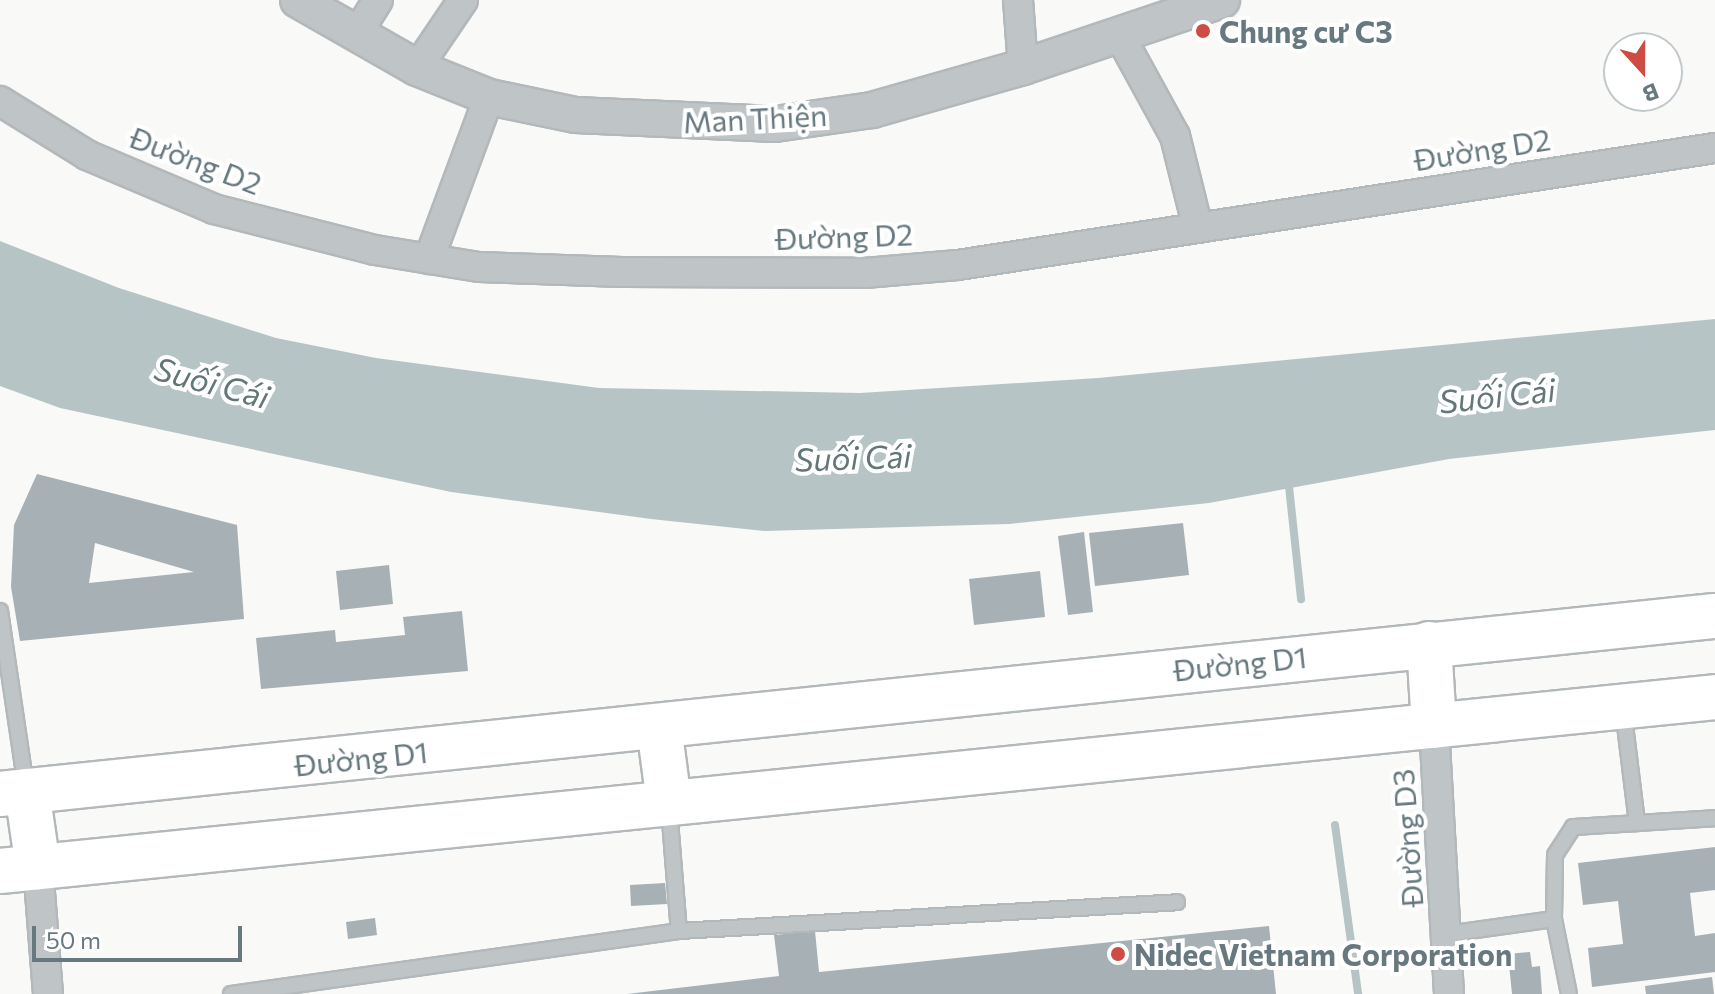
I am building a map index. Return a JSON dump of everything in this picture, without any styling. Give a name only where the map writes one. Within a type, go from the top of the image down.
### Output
[{"type":"main road","name":"Đường D1","points":[[1525,634],[1561,612],[1715,596]]},
{"type":"main road","name":"Đường D1","points":[[13,793],[1715,616]]},
{"type":"main road","points":[[1429,644],[1434,726]]},
{"type":"main road","points":[[13,793],[19,869],[766,792],[809,810],[1258,759],[1287,753],[1325,734],[1715,697]]},
{"type":"main road","points":[[1574,712],[1625,725],[1715,716]]},
{"type":"main road","points":[[659,727],[669,802]]},
{"type":"street","name":"Man Thiện","points":[[298,0],[417,68],[489,97],[576,115],[775,124],[872,110],[1023,67],[1222,0]]},
{"type":"street","points":[[356,35],[378,0]]},
{"type":"street","points":[[417,68],[463,0]]},
{"type":"street","points":[[1018,0],[1023,67]]},
{"type":"street","points":[[1120,36],[1175,136],[1197,224]]},
{"type":"street","points":[[429,259],[489,97]]},
{"type":"street","name":"Đường D2","points":[[0,101],[87,155],[214,209],[429,259],[479,267],[622,272],[865,273],[958,265],[1197,224],[1715,148]]},
{"type":"street","name":"Đường D3","points":[[1434,726],[1449,994]]},
{"type":"street","points":[[19,869],[48,994]]},
{"type":"lane","points":[[0,611],[13,793]]},
{"type":"lane","points":[[1625,725],[1637,823]]},
{"type":"lane","points":[[669,802],[679,931]]},
{"type":"lane","points":[[1569,994],[1554,919],[1555,855],[1573,827],[1715,818]]},
{"type":"lane","points":[[231,994],[679,931],[1177,902]]},
{"type":"lane","points":[[1447,934],[1554,919]]},
{"type":"water","name":"Suối Cái","points":[[0,241],[119,288],[276,338],[376,358],[599,388],[860,393],[1098,378],[1715,319],[1715,430],[1449,459],[1209,503],[1009,524],[765,531],[651,519],[451,492],[60,408],[0,386]]},
{"type":"building","points":[[37,474],[237,525],[244,619],[20,641],[11,587],[14,525]],"holes":[[[95,543],[194,572],[89,583]]]},
{"type":"building","points":[[1183,523],[1189,575],[1095,586],[1089,533]]},
{"type":"building","points":[[1084,532],[1093,612],[1068,615],[1058,536]]},
{"type":"building","points":[[389,565],[393,604],[340,610],[336,571]]},
{"type":"building","points":[[1040,571],[1045,617],[974,625],[969,579]]},
{"type":"building","points":[[462,611],[468,671],[261,689],[256,638],[335,630],[336,642],[405,635],[403,617]]},
{"type":"building","points":[[1715,847],[1715,890],[1690,893],[1695,936],[1715,933],[1715,972],[1592,987],[1588,948],[1623,944],[1618,901],[1583,905],[1578,863]]},
{"type":"building","points":[[665,883],[667,904],[631,906],[630,885]]},
{"type":"building","points":[[375,918],[377,935],[348,939],[346,922]]},
{"type":"building","name":"Nidec Vietnam Corporation","points":[[1269,926],[1276,994],[627,994],[779,976],[774,935],[815,931],[819,972]]},
{"type":"building","points":[[1530,952],[1532,967],[1540,966],[1542,994],[1512,994],[1508,954]]},
{"type":"building","points":[[1712,977],[1714,994],[1646,994],[1645,986]]},
{"type":"waterway","points":[[1288,477],[1301,599]]},
{"type":"waterway","points":[[1335,825],[1358,994]]},
{"type":"place","name":"Chung cư C3","points":[[1203,31]]},
{"type":"place","name":"Nidec Vietnam Corporation","points":[[1118,954]]}]
